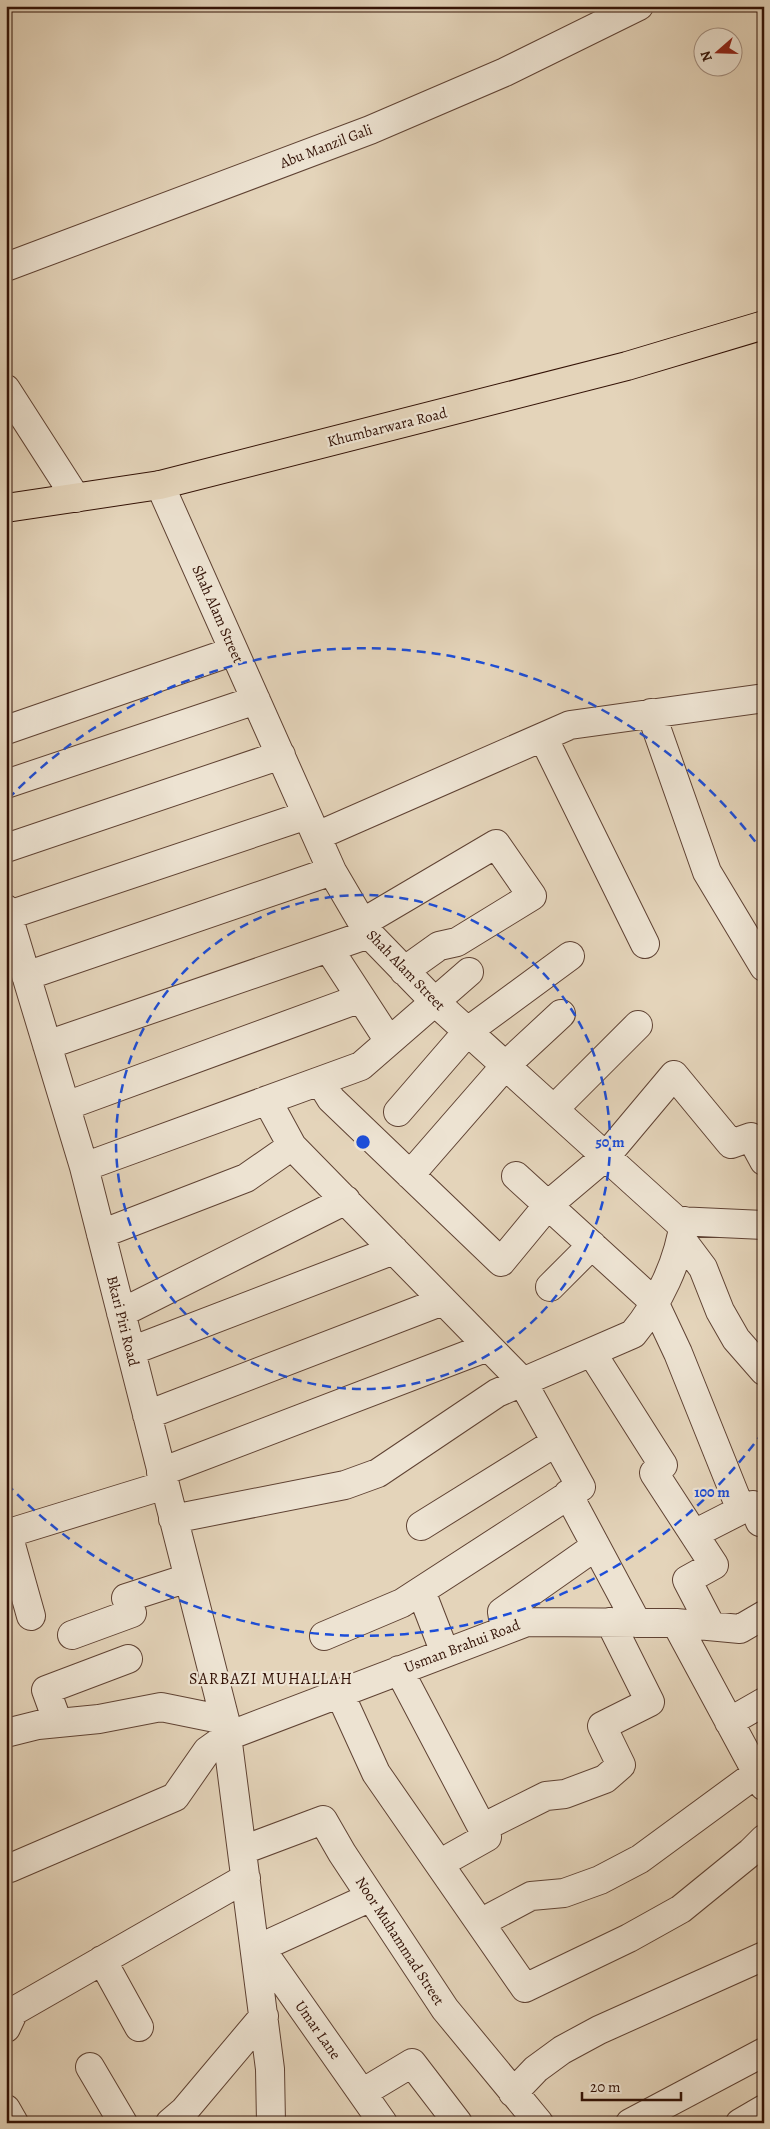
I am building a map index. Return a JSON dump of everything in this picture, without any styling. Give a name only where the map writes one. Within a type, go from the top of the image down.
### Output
[{"type":"main road","name":"Khumbarwara Road","points":[[6,508],[160,485],[627,366],[764,325]]},
{"type":"street","name":"Abu Manzil Gali","points":[[6,267],[370,130],[505,72],[638,6]]},
{"type":"street","points":[[6,389],[76,498]]},
{"type":"street","name":"Shah Alam Street","points":[[160,485],[332,871],[366,929],[434,1001],[677,1221],[683,1230],[762,1229]]},
{"type":"street","points":[[6,730],[234,651]]},
{"type":"street","points":[[7,913],[312,826],[570,725],[764,698]]},
{"type":"street","points":[[6,784],[256,700]]},
{"type":"street","points":[[651,713],[707,872],[764,967]]},
{"type":"street","points":[[543,737],[645,944]]},
{"type":"street","points":[[6,848],[281,755]]},
{"type":"street","points":[[47,1045],[328,948],[366,929],[496,844],[532,896],[457,942],[439,946],[404,971]]},
{"type":"street","points":[[18,969],[332,871]]},
{"type":"street","name":"Bkari Piri Road","points":[[7,913],[18,969],[47,1045],[84,1167],[226,1728],[256,1945],[270,2069],[271,2123]]},
{"type":"street","points":[[328,948],[389,1041]]},
{"type":"street","points":[[398,1112],[468,1031],[570,956]]},
{"type":"street","points":[[84,1167],[362,1066],[469,972]]},
{"type":"street","points":[[66,1106],[361,998]]},
{"type":"street","points":[[410,1175],[505,1066],[561,1014]]},
{"type":"street","points":[[554,1109],[638,1025]]},
{"type":"street","points":[[320,1081],[331,1099],[501,1262],[548,1205],[606,1156],[674,1076],[731,1144],[751,1136],[764,1161]]},
{"type":"street","points":[[267,1100],[292,1146],[522,1381],[581,1487],[402,1603],[324,1636]]},
{"type":"street","points":[[101,1234],[246,1178],[292,1146]]},
{"type":"street","points":[[516,1176],[654,1302],[753,1515],[694,1534]]},
{"type":"street","points":[[121,1313],[346,1200]]},
{"type":"street","points":[[173,1519],[345,1485],[378,1473],[497,1393],[633,1334],[648,1316],[680,1248],[683,1230]]},
{"type":"street","points":[[683,1230],[703,1268],[720,1311],[736,1339],[764,1371]]},
{"type":"street","points":[[550,1287],[592,1246]]},
{"type":"street","points":[[131,1351],[394,1250]]},
{"type":"street","points":[[147,1415],[443,1301]]},
{"type":"street","points":[[31,1616],[7,1534],[163,1478],[488,1347]]},
{"type":"street","points":[[592,1352],[663,1465],[654,1473],[714,1565],[687,1580],[711,1626]]},
{"type":"street","points":[[421,1526],[556,1442]]},
{"type":"street","points":[[568,1494],[638,1623]]},
{"type":"street","points":[[506,1630],[502,1612],[596,1546]]},
{"type":"street","points":[[72,1635],[132,1614],[126,1598],[188,1578]]},
{"type":"street","points":[[421,1591],[445,1653]]},
{"type":"street","name":"Usman Brahui Road","points":[[10,1868],[175,1796],[226,1728],[340,1694],[527,1622],[676,1623],[740,1629],[764,1615]]},
{"type":"street","points":[[482,1828],[546,1796],[565,1794],[605,1779],[621,1765],[602,1726],[650,1702],[610,1622]]},
{"type":"street","points":[[480,1923],[531,1896],[564,1893],[600,1880],[640,1858],[761,1775],[729,1722],[676,1623]]},
{"type":"street","points":[[58,1723],[46,1690],[128,1659]]},
{"type":"street","points":[[400,1670],[487,1837],[439,1864]]},
{"type":"street","points":[[340,1694],[376,1773],[525,1988],[629,1938],[680,1909],[751,1852],[764,1839]]},
{"type":"street","points":[[729,1722],[764,1702]]},
{"type":"street","points":[[6,1733],[58,1723],[99,1719],[161,1707],[226,1728]]},
{"type":"street","name":"Noor Muhammad Street","points":[[243,1850],[323,1820],[370,1896],[445,2009],[538,2123]]},
{"type":"street","points":[[6,2028],[14,2011],[246,1878]]},
{"type":"street","points":[[256,1945],[370,1896]]},
{"type":"street","name":"Umar Lane","points":[[256,1945],[383,2123]]},
{"type":"street","points":[[513,2093],[536,2069],[562,2050],[599,2030],[764,1956]]},
{"type":"street","points":[[102,1960],[139,2027]]},
{"type":"street","points":[[170,2123],[184,2111],[264,2016]]},
{"type":"street","points":[[630,2123],[764,2052]]},
{"type":"street","points":[[362,2093],[412,2063],[458,2123]]},
{"type":"street","points":[[90,2067],[123,2123]]},
{"type":"street","points":[[6,2088],[11,2095],[6,2100]]},
{"type":"street","points":[[6,2109],[14,2123]]},
{"type":"street","points":[[740,2123],[764,2109]]},
{"type":"district","name":"SARBAZI MUHALLAH","points":[[271,1678]]}]
